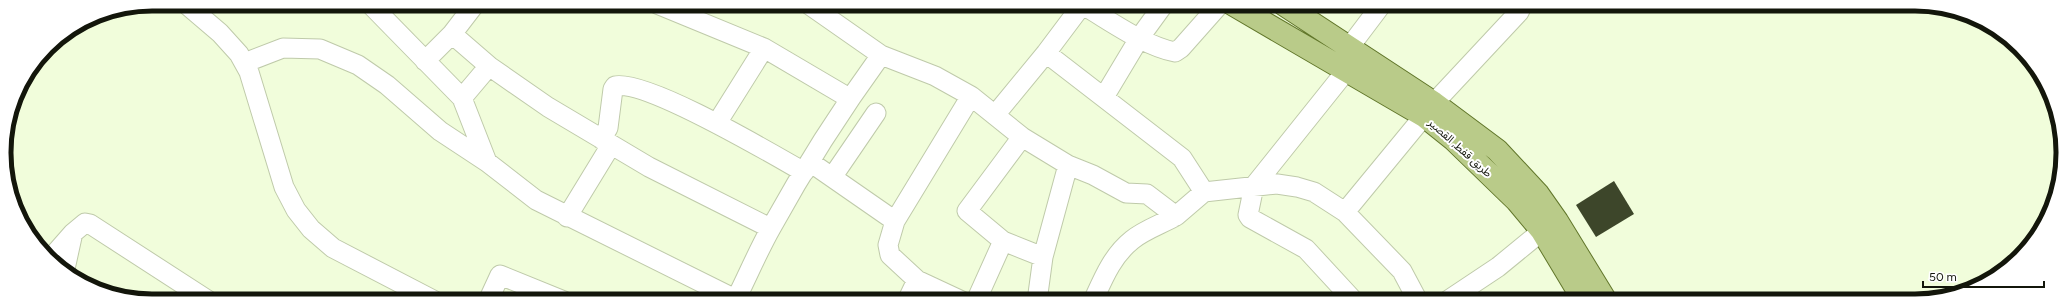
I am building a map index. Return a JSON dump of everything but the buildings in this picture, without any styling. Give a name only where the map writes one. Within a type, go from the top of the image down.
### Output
[{"type":"main road","name":"طريق قفط, القصير","points":[[1244,11],[1346,71],[1429,110],[1497,150],[1538,194],[1557,221],[1602,294]]},
{"type":"main road","name":"طريق قفط, القصير","points":[[1293,11],[1348,49],[1429,110],[1454,140],[1517,201],[1542,231],[1580,294]]},
{"type":"street","points":[[194,11],[220,33],[239,54],[249,72],[284,187],[296,210],[311,230],[333,248],[422,294]]},
{"type":"street","points":[[377,11],[462,98],[487,162]]},
{"type":"street","points":[[425,61],[452,34],[470,11]]},
{"type":"street","points":[[675,11],[764,48],[850,98]]},
{"type":"street","points":[[818,11],[881,55],[935,76],[971,96],[1022,137],[1068,165],[1093,175],[1126,193],[1147,194],[1176,216]]},
{"type":"street","points":[[995,115],[1046,53],[1077,11]]},
{"type":"street","points":[[1094,11],[1140,38],[1166,50],[1175,52],[1181,48],[1214,11]]},
{"type":"street","points":[[1104,98],[1140,38],[1159,11]]},
{"type":"street","points":[[1348,49],[1377,11]]},
{"type":"street","points":[[1345,212],[1429,110],[1520,11]]},
{"type":"street","points":[[452,34],[489,66],[548,107],[650,167],[770,228]]},
{"type":"street","points":[[244,63],[283,48],[320,49],[358,65],[388,85],[440,131],[487,162],[536,200],[567,217],[726,294]]},
{"type":"street","points":[[717,123],[764,48]]},
{"type":"street","points":[[1046,53],[1182,158],[1204,192]]},
{"type":"street","points":[[741,294],[770,228],[850,98],[881,55]]},
{"type":"street","points":[[462,98],[489,66]]},
{"type":"street","points":[[1346,71],[1254,186],[1249,217],[1306,249],[1348,294]]},
{"type":"street","points":[[567,217],[606,142],[613,89],[615,86],[620,85],[631,86],[652,94],[717,123],[807,167],[833,176],[895,221]]},
{"type":"street","points":[[947,294],[917,280],[890,255],[888,250],[895,221],[971,96]]},
{"type":"street","points":[[833,176],[876,113]]},
{"type":"street","points":[[1022,137],[967,211],[1003,241],[1043,257]]},
{"type":"street","points":[[1039,294],[1043,257],[1068,165]]},
{"type":"street","points":[[1096,294],[1105,274],[1117,255],[1132,240],[1176,216],[1204,192],[1277,184],[1297,187],[1314,192],[1345,212],[1402,271],[1414,294]]},
{"type":"street","points":[[54,255],[84,223],[90,224],[197,294]]},
{"type":"street","points":[[1458,294],[1498,267],[1542,231]]},
{"type":"street","points":[[66,265],[73,233]]},
{"type":"street","points":[[979,294],[1003,241]]},
{"type":"street","points":[[491,294],[500,275],[547,294]]},
{"type":"street","points":[[910,294],[917,280]]}]
